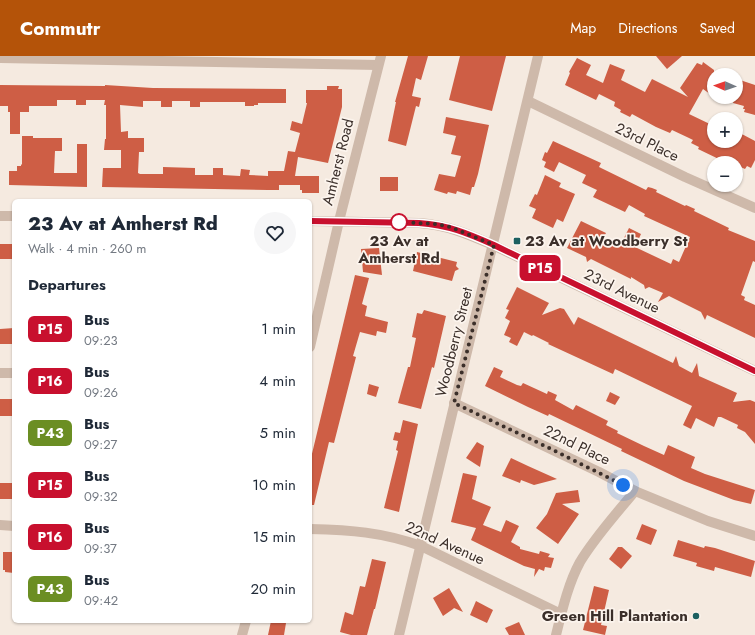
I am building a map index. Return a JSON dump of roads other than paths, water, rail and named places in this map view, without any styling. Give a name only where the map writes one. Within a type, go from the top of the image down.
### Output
[{"type":"street","name":"Woodberry Street","points":[[399,635],[454,403],[494,245],[538,56]]},
{"type":"street","points":[[0,58],[380,61]]},
{"type":"street","name":"Amherst Road","points":[[312,337],[339,221],[380,61]]},
{"type":"street","name":"23rd Place","points":[[528,101],[685,177],[755,208]]},
{"type":"street","points":[[0,216],[12,216]]},
{"type":"street","name":"23rd Avenue","points":[[312,221],[436,224],[465,232],[755,371]]},
{"type":"street","points":[[0,373],[12,373]]},
{"type":"street","name":"22nd Place","points":[[454,403],[599,472],[635,491],[708,521],[755,536]]},
{"type":"street","points":[[556,635],[573,577],[580,562],[589,548],[635,491]]},
{"type":"street","points":[[0,525],[12,526]]},
{"type":"street","name":"22nd Avenue","points":[[312,529],[334,529],[396,537],[421,546],[561,614]]},
{"type":"street","points":[[242,635],[245,623]]},
{"type":"place","name":"23 Av at Amherst Rd","points":[[399,222]]},
{"type":"place","name":"23 Av at Woodberry St","points":[[517,241]]},
{"type":"place","name":"Green Hill Plantation","points":[[696,616]]}]
